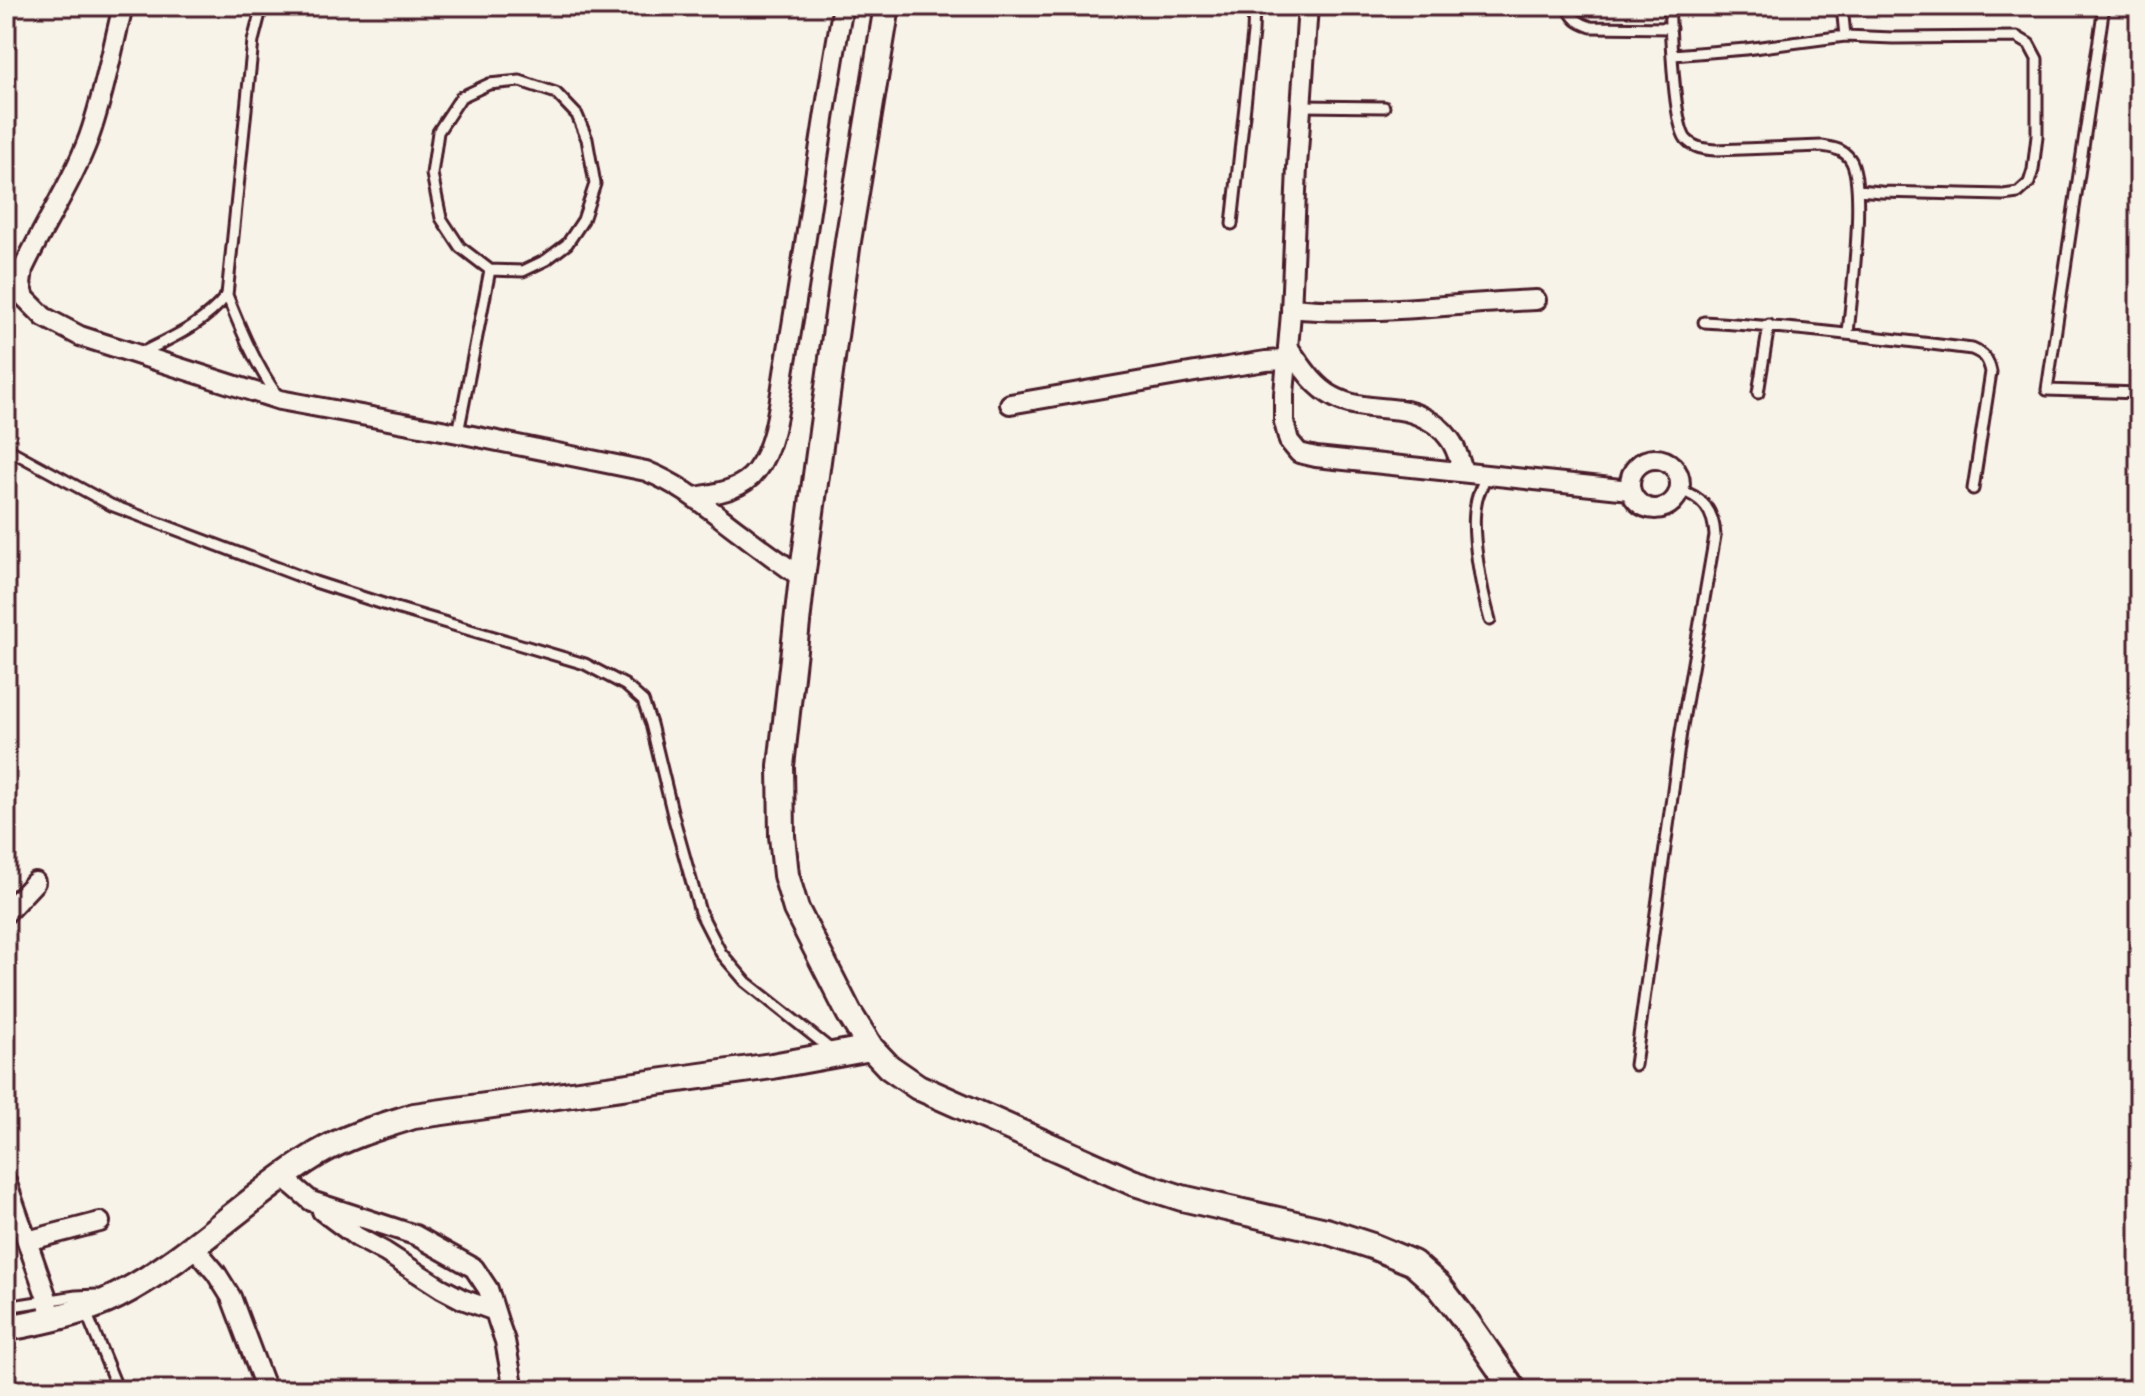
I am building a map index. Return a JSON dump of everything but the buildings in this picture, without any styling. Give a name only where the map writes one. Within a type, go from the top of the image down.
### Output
[{"type":"street","points":[[123,6],[88,139],[23,269],[21,284],[25,298],[44,317],[80,336],[280,400],[646,471],[673,482],[696,497],[802,578]]},
{"type":"street","points":[[696,497],[723,492],[741,484],[755,472],[767,452],[791,331],[843,6]]},
{"type":"street","points":[[887,6],[848,241],[802,578],[781,766],[786,875],[796,909],[849,1013],[871,1048],[889,1067],[918,1087],[1132,1182],[1182,1198],[1326,1231],[1413,1263],[1439,1286],[1514,1390]]},
{"type":"street","points":[[1308,6],[1284,422],[1289,441],[1299,453],[1316,457],[1630,490]]},
{"type":"street","points":[[1291,308],[1366,310],[1536,300]]},
{"type":"street","points":[[1010,404],[1266,361],[1287,354]]},
{"type":"street","points":[[1287,354],[1332,396],[1348,403],[1404,410],[1420,416],[1447,435],[1463,471]]},
{"type":"street","points":[[1643,462],[1666,462],[1677,473],[1679,490],[1670,504],[1655,510],[1639,504],[1630,490],[1631,474],[1643,462]]},
{"type":"street","points":[[6,913],[35,882]]},
{"type":"street","points":[[6,1328],[50,1310],[85,1309],[116,1297],[159,1272],[320,1152],[370,1130],[414,1116],[772,1066],[871,1048]]},
{"type":"street","points":[[283,1177],[357,1237],[441,1288],[495,1311]]},
{"type":"street","points":[[6,1181],[50,1310]]},
{"type":"street","points":[[311,1201],[415,1235],[474,1268],[488,1289],[505,1341],[514,1390]]},
{"type":"street","points":[[27,1241],[100,1222]]},
{"type":"street","points":[[194,1247],[231,1297],[266,1390]]},
{"type":"lane","points":[[262,6],[253,41],[227,295],[250,352],[280,400]]},
{"type":"lane","points":[[1232,224],[1254,6]]},
{"type":"lane","points":[[1568,6],[1570,14],[1579,24],[1591,27],[1671,28]]},
{"type":"lane","points":[[1669,6],[1677,119],[1685,138],[1697,148],[1715,150],[1822,146],[1839,150],[1850,158],[1858,190],[1848,333]]},
{"type":"lane","points":[[1842,6],[1845,36]]},
{"type":"lane","points":[[2104,6],[2047,390],[2139,393]]},
{"type":"lane","points":[[1673,55],[1845,36],[2017,37],[2029,44],[2037,59],[2037,136],[2029,183],[2018,193],[1858,190]]},
{"type":"lane","points":[[520,81],[556,93],[577,115],[587,139],[595,184],[583,220],[567,244],[546,260],[523,271],[490,270],[460,247],[441,218],[432,174],[438,132],[461,97],[489,84],[520,81]]},
{"type":"lane","points":[[1302,106],[1384,107]]},
{"type":"lane","points":[[458,433],[490,270]]},
{"type":"lane","points":[[137,355],[191,328],[227,295]]},
{"type":"lane","points":[[1704,322],[1848,333],[1972,349],[1984,354],[1991,372],[1973,489]]},
{"type":"lane","points":[[1758,393],[1769,325]]},
{"type":"lane","points":[[6,448],[111,505],[315,582],[585,664],[625,685],[643,701],[700,912],[721,953],[746,982],[838,1054]]},
{"type":"lane","points":[[1487,474],[1476,502],[1474,520],[1490,620]]},
{"type":"lane","points":[[1635,1065],[1681,732],[1715,536],[1711,512],[1702,500],[1679,490]]},
{"type":"lane","points":[[6,1307],[50,1310],[76,1296],[116,1297]]},
{"type":"lane","points":[[85,1309],[118,1390]]}]
